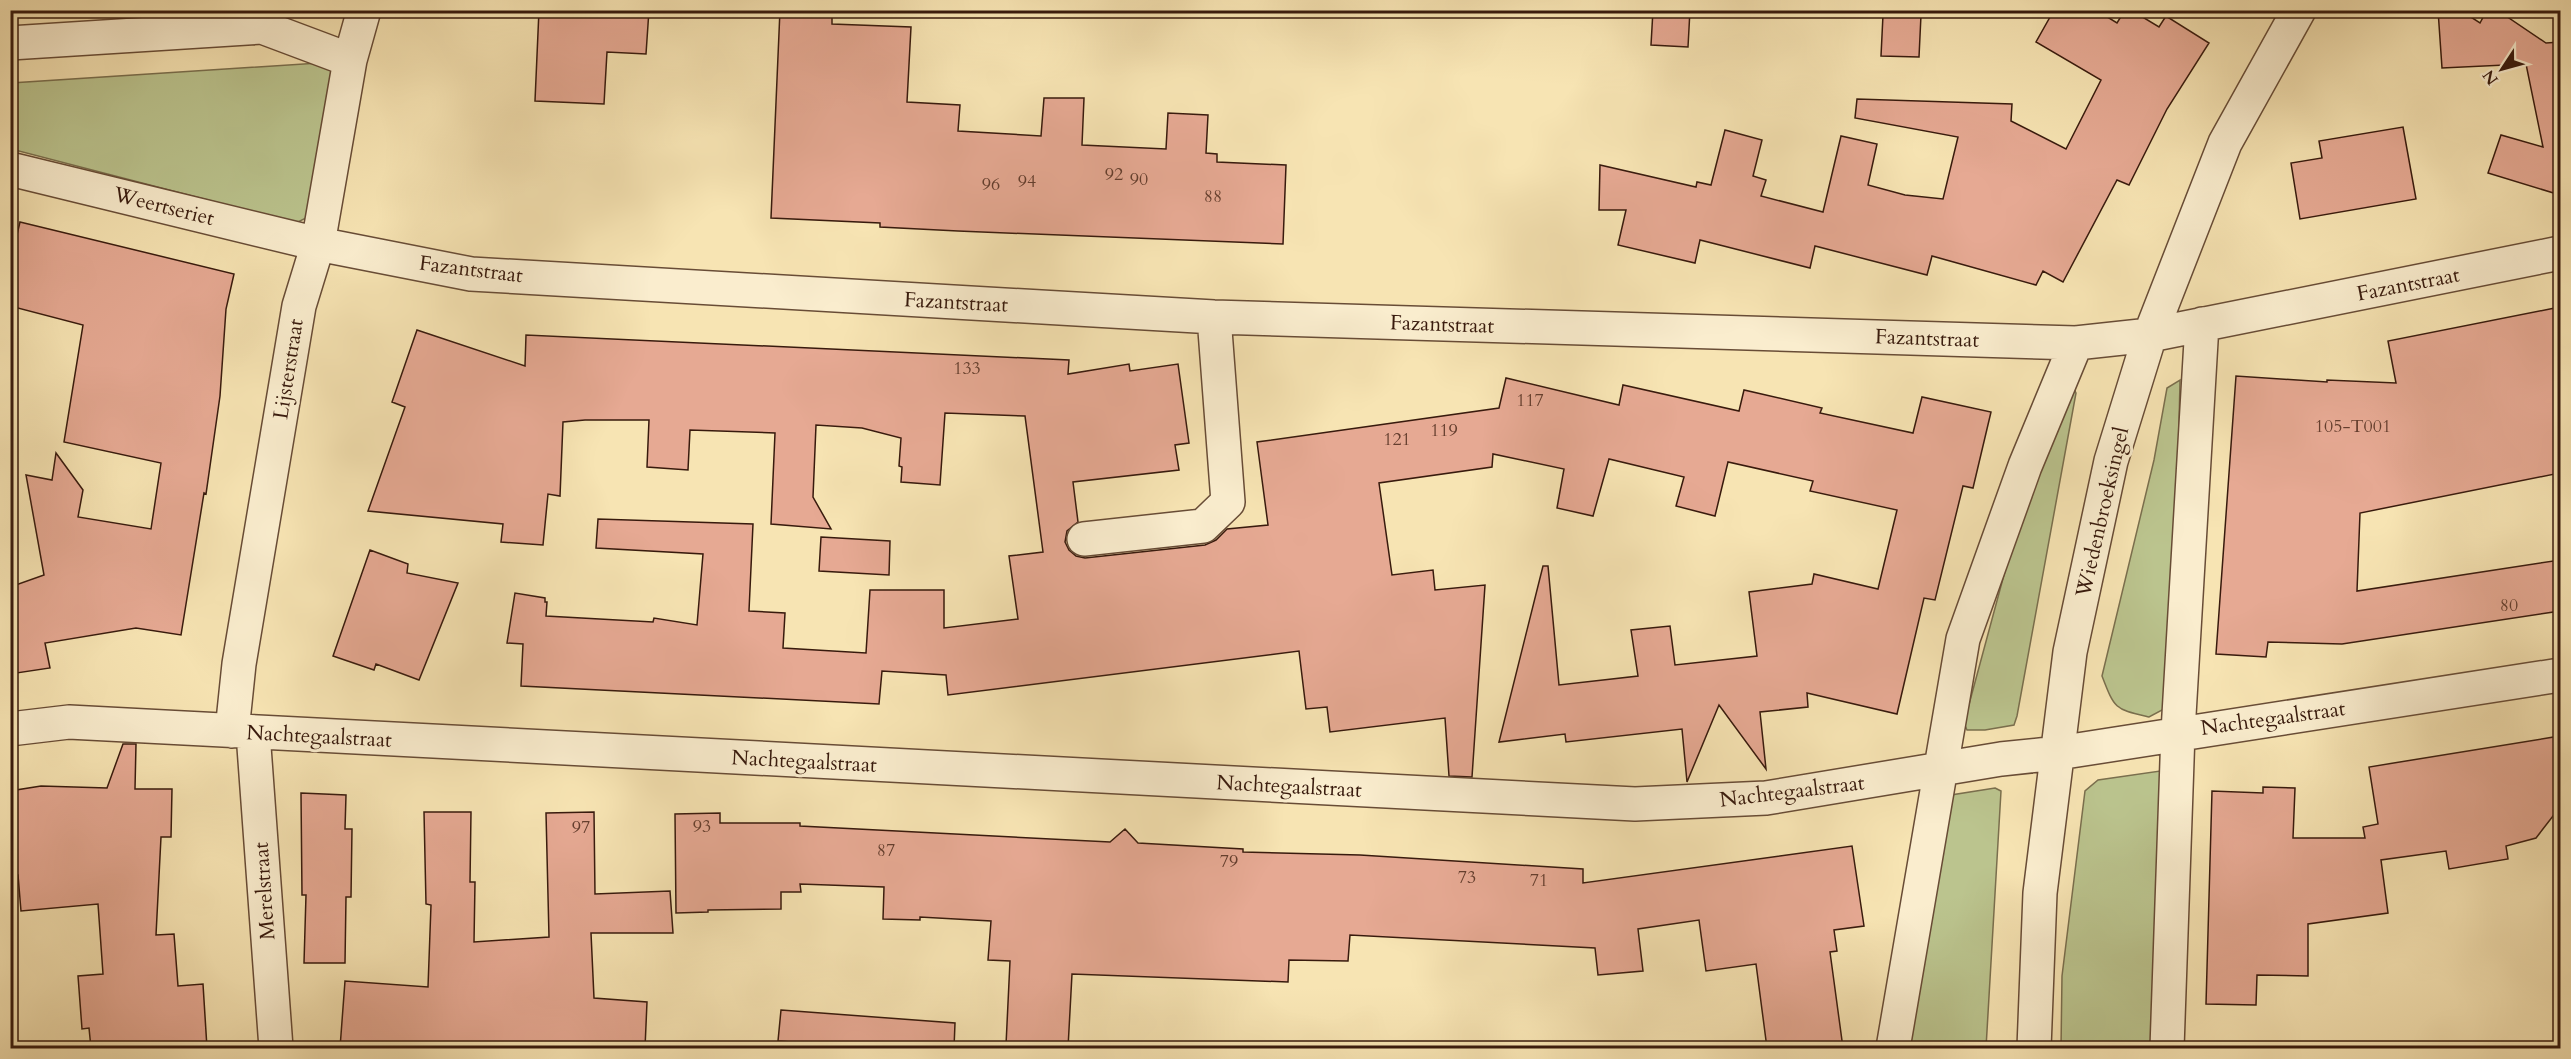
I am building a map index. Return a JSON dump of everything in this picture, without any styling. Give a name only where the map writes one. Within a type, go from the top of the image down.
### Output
[{"type":"street","name":"Lijsterstraat","points":[[242,732],[241,652],[299,306],[318,244],[350,60],[364,10]]},
{"type":"street","name":"Wiedenbroeksingel","points":[[2034,1048],[2040,893],[2070,652],[2111,461],[2150,335],[2225,143],[2299,10]]},
{"type":"street","points":[[10,43],[262,27],[350,60]]},
{"type":"street","name":"Weertseriet","points":[[10,169],[318,244]]},
{"type":"street","name":"Fazantstraat","points":[[318,244],[471,274],[1214,317],[2076,343],[2150,335],[2560,254]]},
{"type":"street","points":[[1084,538],[1203,526],[1228,502],[1214,317]]},
{"type":"street","points":[[2167,1048],[2178,732],[2202,324]]},
{"type":"street","points":[[1893,1048],[1963,639],[2025,466],[2076,343]]},
{"type":"street","name":"Nachtegaalstraat","points":[[10,729],[69,722],[1635,804],[1766,798],[2001,759],[2058,753],[2178,732],[2560,675]]},
{"type":"street","name":"Merelstraat","points":[[242,732],[276,1048]]},
{"type":"green space","points":[[334,62],[337,88],[306,218],[296,223],[11,149],[11,83]]},
{"type":"green space","points":[[2070,379],[2076,393],[2017,716],[2014,725],[1985,730],[1967,730],[1964,723],[2032,471]]},
{"type":"green space","points":[[2180,380],[2173,697],[2166,708],[2149,717],[2129,712],[2118,706],[2110,696],[2102,676],[2154,460],[2167,388]]},
{"type":"green space","points":[[2167,770],[2159,1048],[2061,1048],[2062,976],[2085,791],[2098,780]]},
{"type":"green space","points":[[1995,788],[2001,791],[1986,1048],[1898,1048],[1951,795]]},
{"type":"building","points":[[539,10],[649,10],[646,54],[607,52],[604,104],[535,101]]},
{"type":"building","points":[[780,10],[832,10],[832,24],[911,27],[907,102],[960,105],[958,131],[1041,136],[1044,98],[1084,98],[1082,145],[1166,149],[1168,113],[1208,115],[1206,153],[1217,154],[1217,162],[1286,165],[1283,244],[958,231],[880,227],[880,223],[771,218]]},
{"type":"building","points":[[1653,10],[1690,10],[1688,47],[1651,45]]},
{"type":"building","points":[[2054,10],[2096,10],[2117,23],[2125,10],[2131,10],[2159,27],[2166,16],[2209,43],[2167,109],[2129,185],[2117,180],[2063,282],[2043,271],[2036,285],[1932,256],[1927,275],[1815,246],[1810,268],[1700,240],[1695,263],[1618,245],[1626,210],[1599,210],[1600,165],[1696,187],[1697,182],[1711,185],[1725,130],[1762,140],[1753,176],[1766,180],[1761,196],[1823,212],[1841,136],[1877,144],[1868,185],[1905,195],[1943,199],[1958,137],[1855,118],[1857,99],[2012,104],[2011,121],[2066,149],[2101,80],[2036,42]]},
{"type":"building","points":[[2438,10],[2460,10],[2480,23],[2487,10],[2497,10],[2546,43],[2560,42],[2560,195],[2488,173],[2501,135],[2543,147],[2526,64],[2442,68]]},
{"type":"building","points":[[1883,15],[1921,15],[1919,57],[1881,56]]},
{"type":"building","points":[[2403,127],[2416,199],[2300,219],[2291,163],[2322,158],[2319,141]]},
{"type":"building","points":[[20,222],[234,274],[226,309],[220,396],[206,494],[204,493],[181,635],[136,628],[45,643],[50,668],[10,674],[10,587],[44,575],[26,475],[52,480],[56,453],[83,490],[78,517],[151,529],[161,463],[64,442],[83,325],[10,306],[10,264]]},
{"type":"building","points":[[2560,307],[2560,473],[2360,513],[2357,591],[2560,560],[2560,611],[2342,644],[2268,642],[2266,657],[2216,654],[2236,376],[2327,382],[2327,380],[2396,383],[2388,341]]},
{"type":"building","points":[[417,330],[525,366],[526,335],[1069,360],[1068,374],[1129,364],[1130,371],[1178,364],[1189,443],[1175,445],[1179,470],[1073,482],[1078,522],[1067,531],[1065,542],[1076,556],[1085,558],[1205,545],[1216,540],[1227,529],[1268,525],[1257,442],[1499,408],[1506,378],[1619,405],[1623,385],[1739,411],[1744,390],[1822,408],[1820,413],[1913,433],[1922,397],[1991,412],[1973,488],[1963,486],[1935,600],[1924,598],[1897,714],[1807,693],[1808,707],[1760,712],[1766,769],[1719,705],[1687,782],[1682,729],[1566,742],[1565,734],[1499,742],[1543,566],[1548,566],[1559,685],[1638,676],[1631,630],[1670,626],[1675,665],[1757,656],[1749,592],[1812,584],[1814,574],[1878,589],[1897,510],[1810,491],[1813,481],[1728,462],[1715,516],[1676,506],[1684,477],[1609,459],[1593,516],[1557,508],[1564,469],[1493,454],[1492,467],[1379,483],[1392,575],[1433,570],[1435,590],[1485,585],[1472,777],[1449,776],[1445,718],[1330,732],[1327,707],[1306,709],[1299,651],[948,695],[946,675],[882,671],[879,704],[521,686],[523,644],[507,643],[515,593],[545,598],[546,616],[653,622],[654,618],[697,625],[703,554],[596,548],[598,519],[753,524],[749,611],[785,613],[783,648],[866,653],[870,590],[944,590],[944,628],[1018,619],[1009,556],[1043,552],[1025,416],[945,413],[940,485],[901,482],[902,467],[899,466],[901,438],[862,428],[816,425],[813,497],[831,529],[771,524],[775,433],[690,430],[688,470],[647,467],[649,420],[563,422],[560,496],[548,494],[543,545],[501,542],[503,524],[368,511],[405,407],[392,402]]},
{"type":"building","points":[[821,537],[890,541],[889,575],[819,571]]},
{"type":"building","points":[[370,550],[408,564],[407,573],[458,583],[419,680],[376,664],[374,670],[333,656]]},
{"type":"building","points":[[2560,736],[2560,807],[2536,838],[2506,846],[2508,859],[2449,869],[2446,851],[2381,860],[2388,913],[2308,924],[2308,976],[2257,975],[2256,1005],[2206,1004],[2212,791],[2263,793],[2263,787],[2295,788],[2293,838],[2365,838],[2363,827],[2378,824],[2369,767]]},
{"type":"building","points":[[123,744],[136,744],[135,789],[172,789],[171,837],[161,837],[156,935],[174,934],[178,986],[203,984],[207,1048],[91,1048],[89,1028],[82,1029],[78,976],[103,974],[98,904],[21,911],[18,875],[10,876],[10,791],[41,786],[107,788]]},
{"type":"building","points":[[301,793],[346,795],[345,829],[352,829],[351,897],[346,897],[345,963],[304,963],[306,895],[302,895]]},
{"type":"building","points":[[424,812],[471,812],[470,882],[475,882],[474,942],[549,937],[546,813],[594,812],[595,894],[670,891],[673,933],[591,933],[594,998],[647,1002],[645,1048],[340,1048],[345,981],[428,987],[431,905],[426,904]]},
{"type":"building","points":[[720,813],[720,823],[800,823],[800,826],[1110,842],[1125,829],[1138,843],[1243,849],[1243,852],[1360,855],[1583,869],[1583,883],[1852,846],[1864,926],[1834,930],[1837,951],[1830,952],[1843,1048],[1767,1048],[1756,964],[1706,971],[1699,920],[1638,929],[1643,971],[1598,975],[1595,948],[1350,935],[1348,961],[1289,960],[1288,982],[1072,974],[1068,1048],[1006,1045],[1010,961],[988,960],[991,921],[920,917],[920,920],[883,919],[884,887],[800,884],[801,892],[781,892],[781,909],[676,913],[675,814]]},
{"type":"building","points":[[781,1010],[955,1023],[954,1048],[875,1048],[778,1041]]}]
